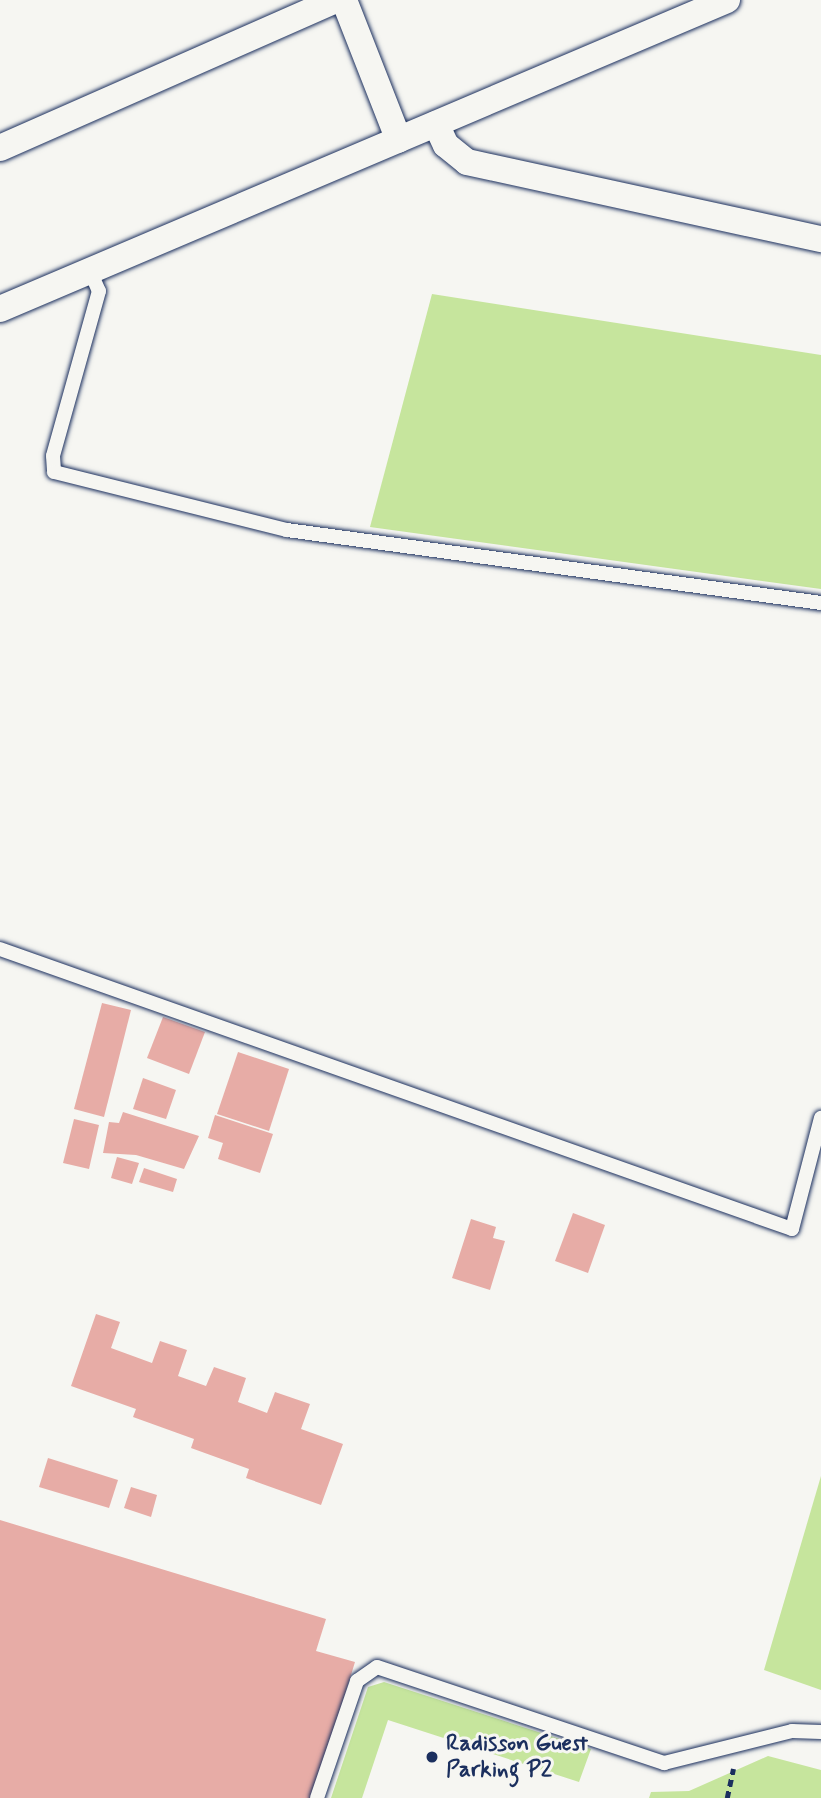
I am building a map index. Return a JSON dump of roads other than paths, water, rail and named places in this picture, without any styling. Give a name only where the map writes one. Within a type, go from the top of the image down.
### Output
[{"type":"street","points":[[0,148],[335,0]]},
{"type":"street","points":[[344,0],[398,140]]},
{"type":"street","points":[[0,310],[727,0]]},
{"type":"street","points":[[436,124],[446,145],[467,162],[821,239]]},
{"type":"lane","points":[[90,271],[99,292],[53,456],[54,472],[287,530],[821,603]]},
{"type":"lane","points":[[0,949],[792,1229],[821,1118]]},
{"type":"lane","points":[[317,1798],[357,1681],[377,1667],[664,1763],[738,1748],[792,1731],[821,1732]]},
{"type":"place","name":"Radisson Guest Parking P2","points":[[432,1757]]}]
